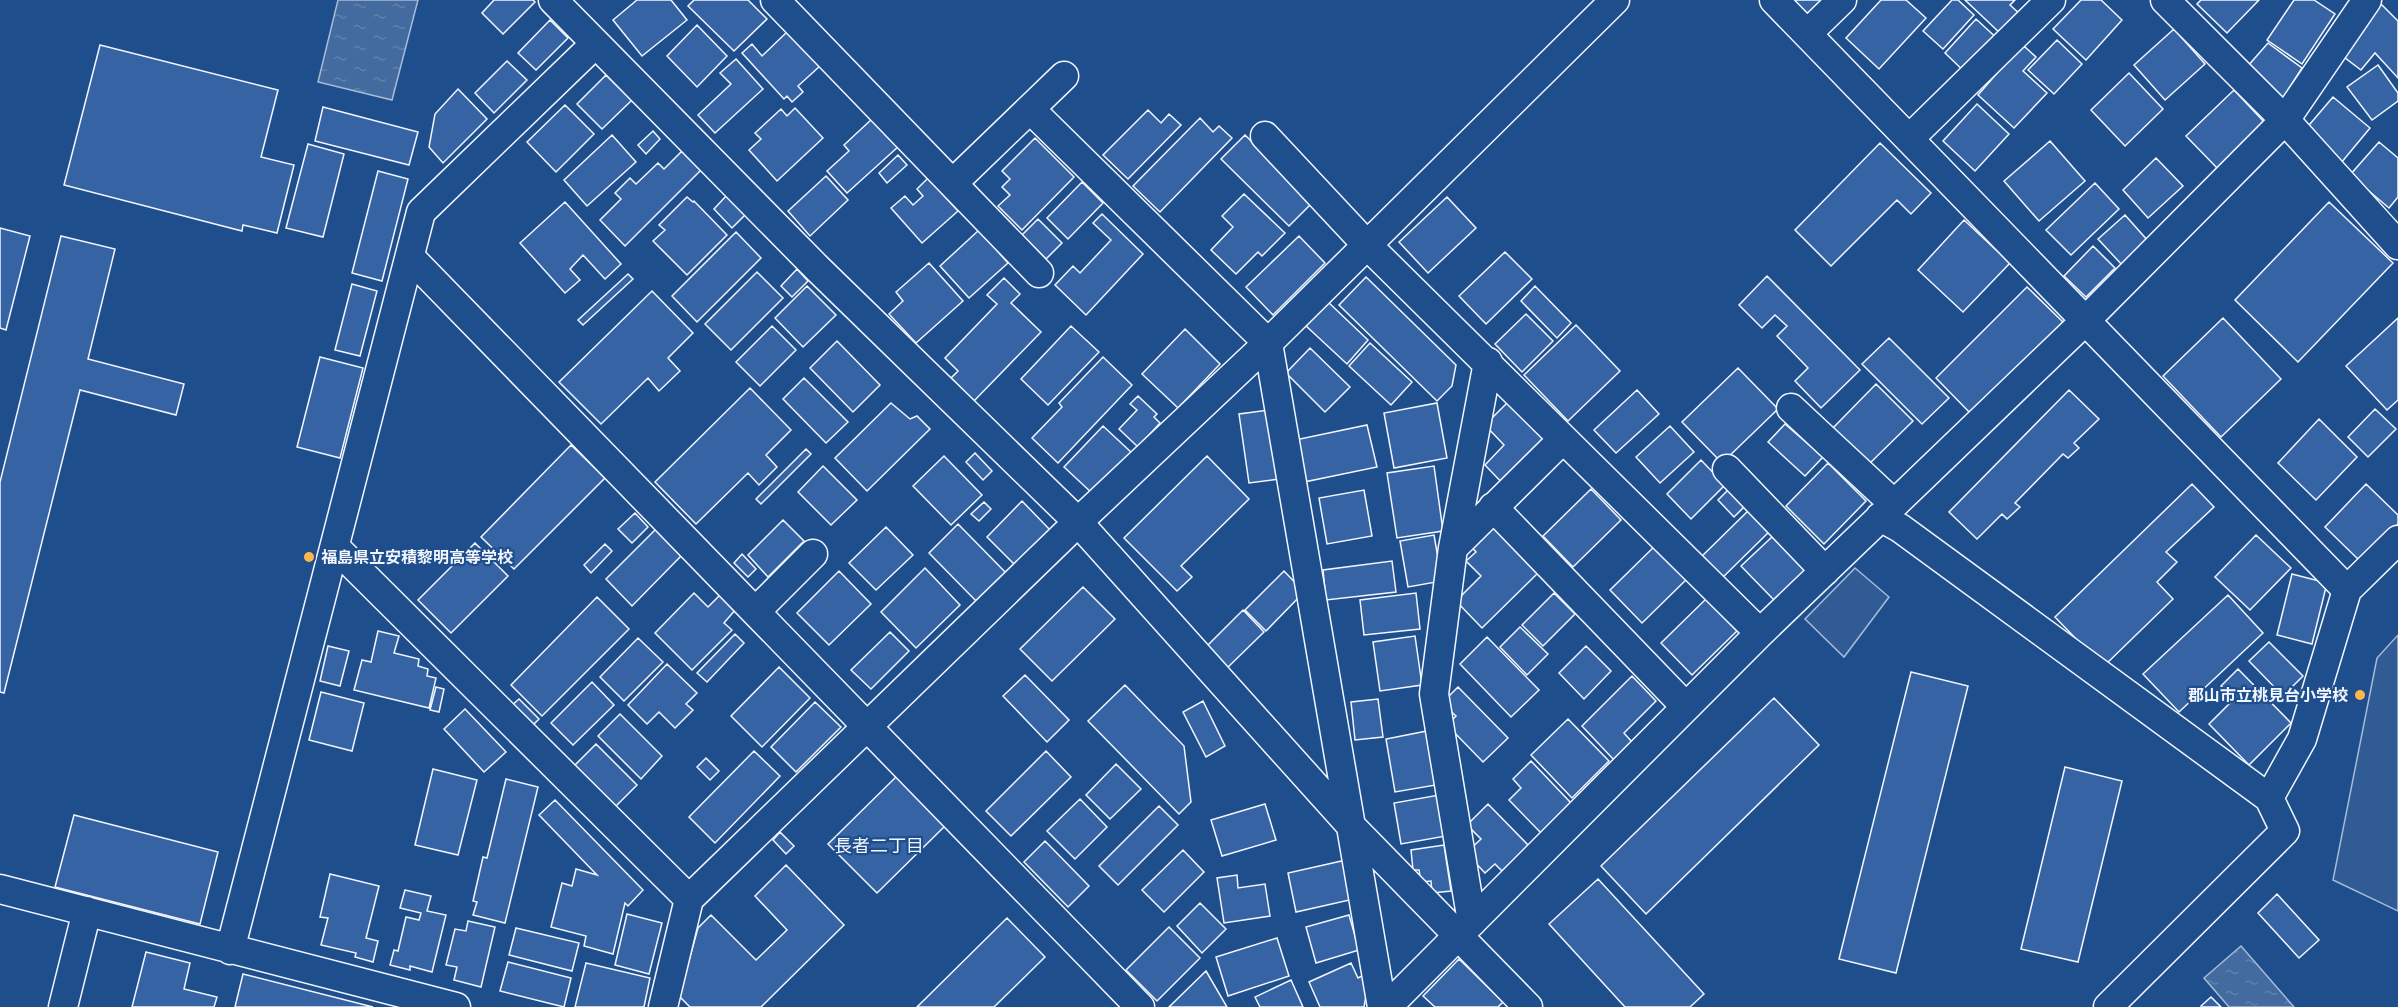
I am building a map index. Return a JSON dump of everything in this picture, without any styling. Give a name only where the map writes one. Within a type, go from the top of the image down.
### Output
[{"type":"street","points":[[553,0],[817,268],[1078,522],[1352,827],[1465,929],[1528,1007]]},
{"type":"street","points":[[775,0],[1039,273]]},
{"type":"street","points":[[663,1007],[689,899],[1078,522],[1268,343],[1615,0]]},
{"type":"street","points":[[1774,0],[2347,590]]},
{"type":"street","points":[[1807,34],[1842,0]]},
{"type":"street","points":[[1908,139],[2051,0]]},
{"type":"street","points":[[2165,0],[2285,120],[2398,244]]},
{"type":"street","points":[[1387,1007],[1760,633],[2085,321],[2285,120],[2367,0]]},
{"type":"street","points":[[230,950],[422,212],[595,44]]},
{"type":"street","points":[[953,183],[1064,76]]},
{"type":"street","points":[[1030,109],[1268,343],[1382,1007]]},
{"type":"street","points":[[1265,136],[1366,244],[1760,633]]},
{"type":"street","points":[[410,257],[1140,1007]]},
{"type":"street","points":[[1465,929],[1434,694],[1453,548],[1488,362]]},
{"type":"street","points":[[1791,408],[1887,511],[1900,528],[2269,798],[2285,831],[2108,1007]]},
{"type":"street","points":[[1453,548],[1563,439]]},
{"type":"street","points":[[1727,469],[1824,571]]},
{"type":"street","points":[[1493,507],[1686,707]]},
{"type":"street","points":[[2269,798],[2302,739],[2347,590],[2398,540]]},
{"type":"street","points":[[335,547],[689,899]]},
{"type":"street","points":[[756,611],[813,554]]},
{"type":"street","points":[[0,889],[456,1007]]},
{"type":"street","points":[[63,1007],[87,910]]},
{"type":"shaded area","points":[[1855,568],[1889,597],[1844,657],[1805,619]]},
{"type":"shaded area","points":[[2398,635],[2398,911],[2333,880],[2377,658]]},
{"type":"water","points":[[338,0],[418,0],[392,100],[318,82]]},
{"type":"water","points":[[2241,946],[2294,1007],[2229,1007],[2204,978]]},
{"type":"building","points":[[494,0],[533,0],[535,2],[503,34],[482,13]]},
{"type":"building","points":[[637,0],[671,0],[687,20],[642,56],[613,20]]},
{"type":"building","points":[[694,0],[748,0],[767,19],[734,51],[688,6]]},
{"type":"building","points":[[1788,0],[1838,0],[1815,25]]},
{"type":"building","points":[[1881,0],[1906,0],[1926,18],[1879,69],[1846,38]]},
{"type":"building","points":[[1952,0],[1958,0],[1974,15],[1943,49],[1923,31]]},
{"type":"building","points":[[1965,0],[2015,0],[2010,5],[2021,15],[2002,35]]},
{"type":"building","points":[[2081,0],[2101,0],[2122,20],[2086,60],[2053,29]]},
{"type":"building","points":[[2201,0],[2259,0],[2227,33],[2197,4]]},
{"type":"building","points":[[2294,0],[2314,0],[2335,14],[2302,64],[2267,40]]},
{"type":"building","points":[[2380,3],[2398,21],[2398,78],[2375,53],[2361,70],[2340,54]]},
{"type":"building","points":[[1976,19],[2001,42],[1969,76],[1945,53]]},
{"type":"building","points":[[550,20],[568,38],[536,70],[518,53]]},
{"type":"building","points":[[697,25],[727,56],[697,87],[667,56]]},
{"type":"building","points":[[2174,29],[2205,64],[2165,100],[2134,65]]},
{"type":"building","points":[[788,31],[820,66],[798,86],[803,92],[792,102],[787,96],[784,99],[742,53],[752,44],[762,56]]},
{"type":"building","points":[[2057,40],[2082,64],[2054,94],[2028,70]]},
{"type":"building","points":[[2268,43],[2302,68],[2281,101],[2247,67]]},
{"type":"building","points":[[100,45],[278,90],[261,157],[294,165],[277,233],[243,225],[242,231],[64,185]]},
{"type":"building","points":[[2025,47],[2036,57],[2023,71],[2047,93],[2014,128],[1978,95],[2019,48]]},
{"type":"building","points":[[736,59],[763,89],[715,133],[698,115],[731,84],[720,73]]},
{"type":"building","points":[[507,61],[527,80],[494,113],[475,93]]},
{"type":"building","points":[[2378,65],[2398,93],[2398,101],[2372,120],[2347,87]]},
{"type":"building","points":[[2129,73],[2163,109],[2125,146],[2091,110]]},
{"type":"building","points":[[606,75],[632,100],[602,129],[577,104]]},
{"type":"building","points":[[458,89],[487,119],[443,163],[429,147],[435,114]]},
{"type":"building","points":[[2234,90],[2265,123],[2218,169],[2186,136]]},
{"type":"building","points":[[2333,97],[2370,128],[2341,163],[2304,131]]},
{"type":"building","points":[[1977,104],[2009,134],[1975,171],[1943,141]]},
{"type":"building","points":[[565,105],[594,134],[556,172],[527,142]]},
{"type":"building","points":[[323,107],[418,132],[409,165],[315,141]]},
{"type":"building","points":[[795,108],[823,138],[777,181],[749,150],[761,139],[755,133],[781,109],[787,116]]},
{"type":"building","points":[[1148,110],[1161,123],[1169,114],[1181,125],[1128,179],[1103,155]]},
{"type":"building","points":[[873,118],[899,146],[847,193],[827,171],[849,151],[844,145]]},
{"type":"building","points":[[1200,118],[1213,132],[1219,126],[1232,138],[1160,212],[1133,186]]},
{"type":"building","points":[[653,131],[660,139],[646,154],[638,145]]},
{"type":"building","points":[[612,135],[636,162],[587,206],[564,180]]},
{"type":"building","points":[[1245,135],[1313,202],[1289,226],[1221,159]]},
{"type":"building","points":[[1035,138],[1074,177],[1022,230],[998,206],[1010,195],[1002,187],[1010,179],[1002,171]]},
{"type":"building","points":[[2050,141],[2085,181],[2039,221],[2004,181]]},
{"type":"building","points":[[2379,142],[2398,158],[2398,197],[2389,208],[2350,175]]},
{"type":"building","points":[[1880,143],[1931,193],[1911,214],[1897,200],[1831,266],[1795,230]]},
{"type":"building","points":[[308,144],[344,154],[323,237],[286,228]]},
{"type":"building","points":[[682,151],[701,170],[625,246],[600,220],[621,199],[615,193],[630,178],[636,184],[658,163],[664,169]]},
{"type":"building","points":[[898,155],[907,165],[887,183],[879,173]]},
{"type":"building","points":[[2156,158],[2183,186],[2148,218],[2123,190]]},
{"type":"building","points":[[378,171],[408,179],[382,281],[352,273]]},
{"type":"building","points":[[826,176],[848,200],[810,236],[788,211]]},
{"type":"building","points":[[928,178],[958,211],[922,243],[891,208],[905,196],[913,205],[923,196],[917,189]]},
{"type":"building","points":[[1082,182],[1103,203],[1068,239],[1047,218]]},
{"type":"building","points":[[2095,183],[2119,209],[2071,255],[2046,230]]},
{"type":"building","points":[[1244,194],[1285,233],[1262,256],[1258,252],[1236,274],[1211,250],[1233,227],[1222,216]]},
{"type":"building","points":[[726,196],[745,215],[732,228],[714,209]]},
{"type":"building","points":[[687,197],[694,201],[727,235],[687,275],[653,241],[665,230],[659,225]]},
{"type":"building","points":[[1447,197],[1476,228],[1428,273],[1399,242]]},
{"type":"building","points":[[565,202],[621,264],[605,279],[583,255],[570,269],[580,280],[565,293],[520,243]]},
{"type":"building","points":[[2329,202],[2393,263],[2298,362],[2235,300]]},
{"type":"building","points":[[1102,214],[1143,254],[1086,315],[1055,285],[1073,266],[1080,273],[1111,240],[1093,223]]},
{"type":"building","points":[[2125,215],[2149,242],[2123,266],[2098,239]]},
{"type":"building","points":[[1038,219],[1062,243],[1046,259],[1022,235]]},
{"type":"building","points":[[1964,220],[2010,263],[1963,312],[1918,270]]},
{"type":"building","points":[[0,228],[30,236],[6,330],[0,328]]},
{"type":"building","points":[[979,230],[1008,263],[969,298],[940,266]]},
{"type":"building","points":[[736,232],[761,258],[697,322],[672,296]]},
{"type":"building","points":[[61,236],[115,249],[88,359],[184,384],[176,415],[80,390],[4,693],[0,692],[0,482]]},
{"type":"building","points":[[1299,236],[1325,263],[1273,315],[1246,287]]},
{"type":"building","points":[[2093,246],[2115,268],[2086,297],[2064,276]]},
{"type":"building","points":[[1505,252],[1532,279],[1486,324],[1459,296]]},
{"type":"building","points":[[929,263],[963,301],[916,343],[889,314],[903,301],[896,292]]},
{"type":"building","points":[[797,269],[808,281],[792,297],[781,286]]},
{"type":"building","points":[[757,272],[783,298],[731,350],[705,324]]},
{"type":"building","points":[[628,274],[633,279],[583,325],[578,320]]},
{"type":"building","points":[[1767,276],[1860,370],[1821,408],[1795,381],[1808,368],[1777,336],[1787,326],[1775,315],[1762,328],[1739,305]]},
{"type":"building","points":[[1366,277],[1456,365],[1452,386],[1437,401],[1339,305]]},
{"type":"building","points":[[1004,278],[1020,294],[1011,303],[1041,332],[974,401],[951,378],[958,371],[945,358],[997,304],[987,295]]},
{"type":"building","points":[[352,284],[377,291],[360,356],[335,350]]},
{"type":"building","points":[[807,286],[836,315],[803,347],[775,318]]},
{"type":"building","points":[[1535,286],[1571,323],[1557,338],[1521,301]]},
{"type":"building","points":[[2027,287],[2064,323],[1972,415],[1936,378]]},
{"type":"building","points":[[652,291],[693,333],[668,358],[680,371],[659,391],[648,378],[601,424],[559,382]]},
{"type":"building","points":[[1327,301],[1368,340],[1347,364],[1305,325]]},
{"type":"building","points":[[1526,314],[1553,341],[1522,372],[1495,344]]},
{"type":"building","points":[[2223,318],[2281,379],[2221,437],[2163,376]]},
{"type":"building","points":[[2398,318],[2398,400],[2387,410],[2346,366]]},
{"type":"building","points":[[1576,325],[1620,371],[1568,421],[1524,375]]},
{"type":"building","points":[[772,326],[796,350],[760,386],[736,362]]},
{"type":"building","points":[[1071,326],[1099,352],[1048,405],[1021,379]]},
{"type":"building","points":[[1185,329],[1220,364],[1178,408],[1142,374]]},
{"type":"building","points":[[1889,338],[1949,398],[1922,424],[1862,364]]},
{"type":"building","points":[[837,341],[880,385],[853,412],[810,368]]},
{"type":"building","points":[[1370,343],[1412,382],[1391,405],[1349,366]]},
{"type":"building","points":[[1310,348],[1350,387],[1325,412],[1286,373]]},
{"type":"building","points":[[320,357],[363,368],[340,458],[297,447]]},
{"type":"building","points":[[1103,357],[1132,385],[1058,463],[1032,438],[1062,407],[1059,403]]},
{"type":"building","points":[[1738,368],[1778,409],[1722,463],[1682,422]]},
{"type":"building","points":[[804,378],[848,422],[826,443],[783,399]]},
{"type":"building","points":[[1876,384],[1913,421],[1867,466],[1831,430]]},
{"type":"building","points":[[750,388],[791,430],[766,455],[777,467],[759,485],[748,473],[696,524],[655,482]]},
{"type":"building","points":[[1637,390],[1659,414],[1616,453],[1594,430]]},
{"type":"building","points":[[2069,390],[2099,419],[2074,443],[2079,448],[2068,458],[2063,454],[2015,503],[2020,507],[2007,519],[2002,514],[1977,539],[1949,512]]},
{"type":"building","points":[[1138,396],[1157,414],[1154,417],[1160,423],[1138,447],[1119,429],[1137,410],[1130,404]]},
{"type":"building","points":[[1511,399],[1553,441],[1506,487],[1485,465],[1504,445],[1485,425]]},
{"type":"building","points":[[891,403],[910,419],[917,416],[930,429],[867,491],[835,458]]},
{"type":"building","points":[[1437,403],[1447,458],[1394,468],[1384,413]]},
{"type":"building","points":[[2375,409],[2396,429],[2368,457],[2348,437]]},
{"type":"building","points":[[1269,410],[1279,479],[1249,483],[1239,414]]},
{"type":"building","points":[[2319,419],[2357,457],[2316,500],[2278,463]]},
{"type":"building","points":[[1785,424],[1823,457],[1805,476],[1768,442]]},
{"type":"building","points":[[1367,425],[1377,467],[1304,482],[1295,440]]},
{"type":"building","points":[[1103,426],[1132,453],[1093,494],[1064,467]]},
{"type":"building","points":[[1670,426],[1694,452],[1660,483],[1636,457]]},
{"type":"building","points":[[571,445],[605,478],[514,569],[481,537]]},
{"type":"building","points":[[806,449],[811,454],[761,504],[756,499]]},
{"type":"building","points":[[975,453],[992,471],[983,480],[966,462]]},
{"type":"building","points":[[944,456],[982,495],[951,525],[913,486]]},
{"type":"building","points":[[1207,456],[1249,499],[1181,566],[1192,577],[1177,591],[1124,538]]},
{"type":"building","points":[[1701,460],[1725,485],[1691,519],[1667,494]]},
{"type":"building","points":[[1828,463],[1866,501],[1824,544],[1786,506]]},
{"type":"building","points":[[823,466],[857,500],[831,525],[798,492]]},
{"type":"building","points":[[1434,466],[1443,531],[1397,538],[1387,473]]},
{"type":"building","points":[[2192,484],[2214,507],[2166,552],[2177,562],[2157,582],[2173,599],[2103,667],[2055,617]]},
{"type":"building","points":[[2366,484],[2398,515],[2398,524],[2361,562],[2325,527]]},
{"type":"building","points":[[1733,485],[1749,502],[1734,517],[1718,500]]},
{"type":"building","points":[[1591,489],[1621,520],[1573,567],[1543,536]]},
{"type":"building","points":[[1364,490],[1372,536],[1327,544],[1319,498]]},
{"type":"building","points":[[1022,501],[1052,532],[1017,567],[987,537]]},
{"type":"building","points":[[984,502],[991,509],[979,521],[971,514]]},
{"type":"building","points":[[1752,507],[1773,528],[1717,583],[1697,561]]},
{"type":"building","points":[[635,513],[648,527],[632,543],[618,529]]},
{"type":"building","points":[[1488,519],[1539,572],[1482,628],[1456,601],[1481,576],[1466,561],[1476,552],[1466,541]]},
{"type":"building","points":[[783,520],[804,541],[768,577],[748,555]]},
{"type":"building","points":[[958,524],[1009,576],[980,605],[929,553]]},
{"type":"building","points":[[886,527],[913,555],[876,590],[849,563]]},
{"type":"building","points":[[656,529],[682,555],[632,606],[606,579]]},
{"type":"building","points":[[1434,535],[1442,581],[1408,587],[1400,541]]},
{"type":"building","points":[[1774,535],[1808,570],[1775,601],[1741,566]]},
{"type":"building","points":[[2256,535],[2291,568],[2250,610],[2215,577]]},
{"type":"building","points":[[1660,541],[1692,574],[1642,623],[1610,590]]},
{"type":"building","points":[[475,543],[508,576],[451,633],[418,600]]},
{"type":"building","points":[[605,544],[612,551],[591,573],[584,565]]},
{"type":"building","points":[[742,554],[756,569],[748,577],[734,563]]},
{"type":"building","points":[[1392,561],[1396,592],[1326,600],[1323,570]]},
{"type":"building","points":[[925,568],[960,605],[916,648],[881,612]]},
{"type":"building","points":[[839,571],[871,604],[829,645],[797,613]]},
{"type":"building","points":[[1284,571],[1304,592],[1266,631],[1245,610]]},
{"type":"building","points":[[2292,574],[2327,583],[2312,644],[2277,635]]},
{"type":"building","points":[[1083,587],[1115,619],[1052,681],[1020,649]]},
{"type":"building","points":[[694,593],[708,607],[721,594],[736,609],[724,623],[732,630],[692,670],[655,633]]},
{"type":"building","points":[[1416,593],[1420,629],[1364,635],[1360,600]]},
{"type":"building","points":[[1554,593],[1575,614],[1543,646],[1522,625]]},
{"type":"building","points":[[2228,595],[2263,633],[2179,712],[2143,674]]},
{"type":"building","points":[[597,597],[629,629],[542,716],[511,685]]},
{"type":"building","points":[[1706,599],[1737,631],[1692,675],[1661,643]]},
{"type":"building","points":[[1243,610],[1264,632],[1225,670],[1204,649]]},
{"type":"building","points":[[1520,627],[1548,654],[1527,675],[1500,647]]},
{"type":"building","points":[[378,631],[399,636],[394,653],[419,659],[418,666],[428,669],[427,676],[436,678],[429,708],[354,690],[362,660],[371,662]]},
{"type":"building","points":[[890,632],[909,651],[871,689],[851,670]]},
{"type":"building","points":[[735,634],[744,643],[707,682],[697,673]]},
{"type":"building","points":[[1415,636],[1422,685],[1380,691],[1373,642]]},
{"type":"building","points":[[1487,637],[1539,690],[1511,717],[1460,664]]},
{"type":"building","points":[[638,638],[663,662],[624,701],[600,677]]},
{"type":"building","points":[[2269,642],[2303,676],[2283,696],[2249,661]]},
{"type":"building","points":[[328,646],[349,651],[340,686],[320,681]]},
{"type":"building","points":[[1586,646],[1611,671],[1584,699],[1559,673]]},
{"type":"building","points":[[667,664],[697,693],[686,704],[693,710],[675,728],[659,712],[647,724],[628,705]]},
{"type":"building","points":[[779,667],[810,698],[762,747],[731,716]]},
{"type":"building","points":[[2238,669],[2291,723],[2249,765],[2209,724],[2234,699],[2221,686]]},
{"type":"building","points":[[1911,672],[1968,686],[1896,973],[1839,959]]},
{"type":"building","points":[[1025,675],[1069,720],[1047,742],[1003,696]]},
{"type":"building","points":[[1632,676],[1656,701],[1624,733],[1632,742],[1614,760],[1582,726]]},
{"type":"building","points":[[592,682],[614,705],[573,745],[551,723]]},
{"type":"building","points":[[1125,685],[1184,746],[1191,802],[1179,814],[1088,721]]},
{"type":"building","points":[[436,687],[444,689],[439,712],[430,710]]},
{"type":"building","points":[[1458,687],[1508,738],[1483,762],[1447,725],[1456,716],[1442,703]]},
{"type":"building","points":[[321,692],[364,703],[352,751],[309,740]]},
{"type":"building","points":[[1774,698],[1819,745],[1646,914],[1601,866]]},
{"type":"building","points":[[519,699],[539,719],[531,727],[510,707]]},
{"type":"building","points":[[1378,699],[1383,737],[1355,740],[1351,702]]},
{"type":"building","points":[[1203,701],[1225,746],[1206,757],[1183,712]]},
{"type":"building","points":[[815,702],[841,727],[796,772],[771,747]]},
{"type":"building","points":[[465,709],[506,752],[484,772],[444,729]]},
{"type":"building","points":[[620,714],[662,756],[641,779],[598,736]]},
{"type":"building","points":[[1568,719],[1609,761],[1572,798],[1531,755]]},
{"type":"building","points":[[1427,731],[1436,785],[1395,792],[1386,739]]},
{"type":"building","points":[[596,744],[637,785],[614,808],[573,767]]},
{"type":"building","points":[[754,751],[780,776],[715,843],[689,817]]},
{"type":"building","points":[[1046,751],[1071,777],[1011,836],[986,811]]},
{"type":"building","points":[[706,758],[719,771],[710,780],[697,767]]},
{"type":"building","points":[[1531,761],[1571,803],[1541,833],[1509,800],[1521,788],[1513,779]]},
{"type":"building","points":[[1116,764],[1141,789],[1110,819],[1086,795]]},
{"type":"building","points":[[2065,767],[2122,781],[2078,962],[2021,949]]},
{"type":"building","points":[[433,769],[477,780],[458,855],[415,845]]},
{"type":"building","points":[[900,773],[948,823],[877,893],[828,844]]},
{"type":"building","points":[[506,779],[538,787],[505,923],[473,915],[477,902],[473,901],[483,857],[487,858]]},
{"type":"building","points":[[1439,795],[1446,836],[1401,844],[1394,803]]},
{"type":"building","points":[[1080,799],[1107,827],[1075,859],[1047,831]]},
{"type":"building","points":[[555,800],[643,890],[628,906],[625,903],[613,954],[584,946],[586,936],[551,927],[562,883],[572,886],[576,869],[597,875],[539,815]]},
{"type":"building","points":[[1265,804],[1276,840],[1222,856],[1211,820]]},
{"type":"building","points":[[1488,804],[1529,846],[1502,871],[1495,864],[1485,873],[1466,853],[1481,839],[1467,825]]},
{"type":"building","points":[[1159,806],[1178,825],[1118,885],[1099,866]]},
{"type":"building","points":[[74,815],[218,852],[200,924],[55,887]]},
{"type":"building","points":[[780,832],[794,846],[786,854],[773,840]]},
{"type":"building","points":[[1045,841],[1089,886],[1068,907],[1024,862]]},
{"type":"building","points":[[1444,845],[1451,891],[1432,893],[1431,881],[1421,882],[1419,870],[1413,870],[1411,850]]},
{"type":"building","points":[[1183,850],[1204,872],[1164,912],[1142,890]]},
{"type":"building","points":[[1346,860],[1354,899],[1296,912],[1288,873]]},
{"type":"building","points":[[786,865],[844,925],[761,1007],[690,1007],[679,996],[698,928],[711,915],[756,960],[787,930],[755,896]]},
{"type":"building","points":[[330,874],[379,886],[366,938],[378,941],[373,962],[355,957],[356,953],[321,945],[328,918],[320,917]]},
{"type":"building","points":[[1237,875],[1238,888],[1265,884],[1270,916],[1224,923],[1217,878]]},
{"type":"building","points":[[1598,879],[1704,994],[1690,1007],[1625,1007],[1549,924]]},
{"type":"building","points":[[405,890],[431,896],[427,911],[446,915],[432,972],[410,966],[410,970],[390,965],[394,950],[398,951],[406,917],[419,920],[421,913],[400,908]]},
{"type":"building","points":[[2277,894],[2319,940],[2299,958],[2258,913]]},
{"type":"building","points":[[1200,903],[1226,929],[1202,953],[1177,926]]},
{"type":"building","points":[[627,914],[662,923],[649,974],[615,965]]},
{"type":"building","points":[[1349,915],[1359,950],[1316,963],[1306,927]]},
{"type":"building","points":[[1007,918],[1045,957],[994,1007],[917,1007]]},
{"type":"building","points":[[468,921],[495,927],[481,987],[454,980],[457,967],[446,965],[455,929],[466,931]]},
{"type":"building","points":[[1169,927],[1200,958],[1157,1001],[1126,970]]},
{"type":"building","points":[[516,928],[579,943],[572,971],[509,955]]},
{"type":"building","points":[[1277,938],[1289,976],[1228,996],[1216,957]]},
{"type":"building","points":[[146,952],[190,963],[184,989],[217,997],[214,1007],[132,1007]]},
{"type":"building","points":[[1459,959],[1503,1002],[1498,1007],[1435,1007],[1423,996]]},
{"type":"building","points":[[508,962],[571,978],[564,1007],[500,991]]},
{"type":"building","points":[[586,963],[650,978],[644,1007],[575,1007]]},
{"type":"building","points":[[1351,963],[1358,978],[1364,975],[1368,985],[1364,1007],[1320,1007],[1309,982]]},
{"type":"building","points":[[1206,971],[1227,1007],[1169,1007]]},
{"type":"building","points":[[243,974],[373,1007],[235,1007]]},
{"type":"building","points":[[1291,980],[1303,1007],[1260,1007],[1255,997]]},
{"type":"building","points":[[2211,997],[2221,1007],[2201,1006]]},
{"type":"place","name":"福島県立安積黎明高等学校","points":[[309,557]]},
{"type":"place","name":"郡山市立桃見台小学校","points":[[2360,695]]},
{"type":"district","name":"長者二丁目","points":[[879,846]]}]
